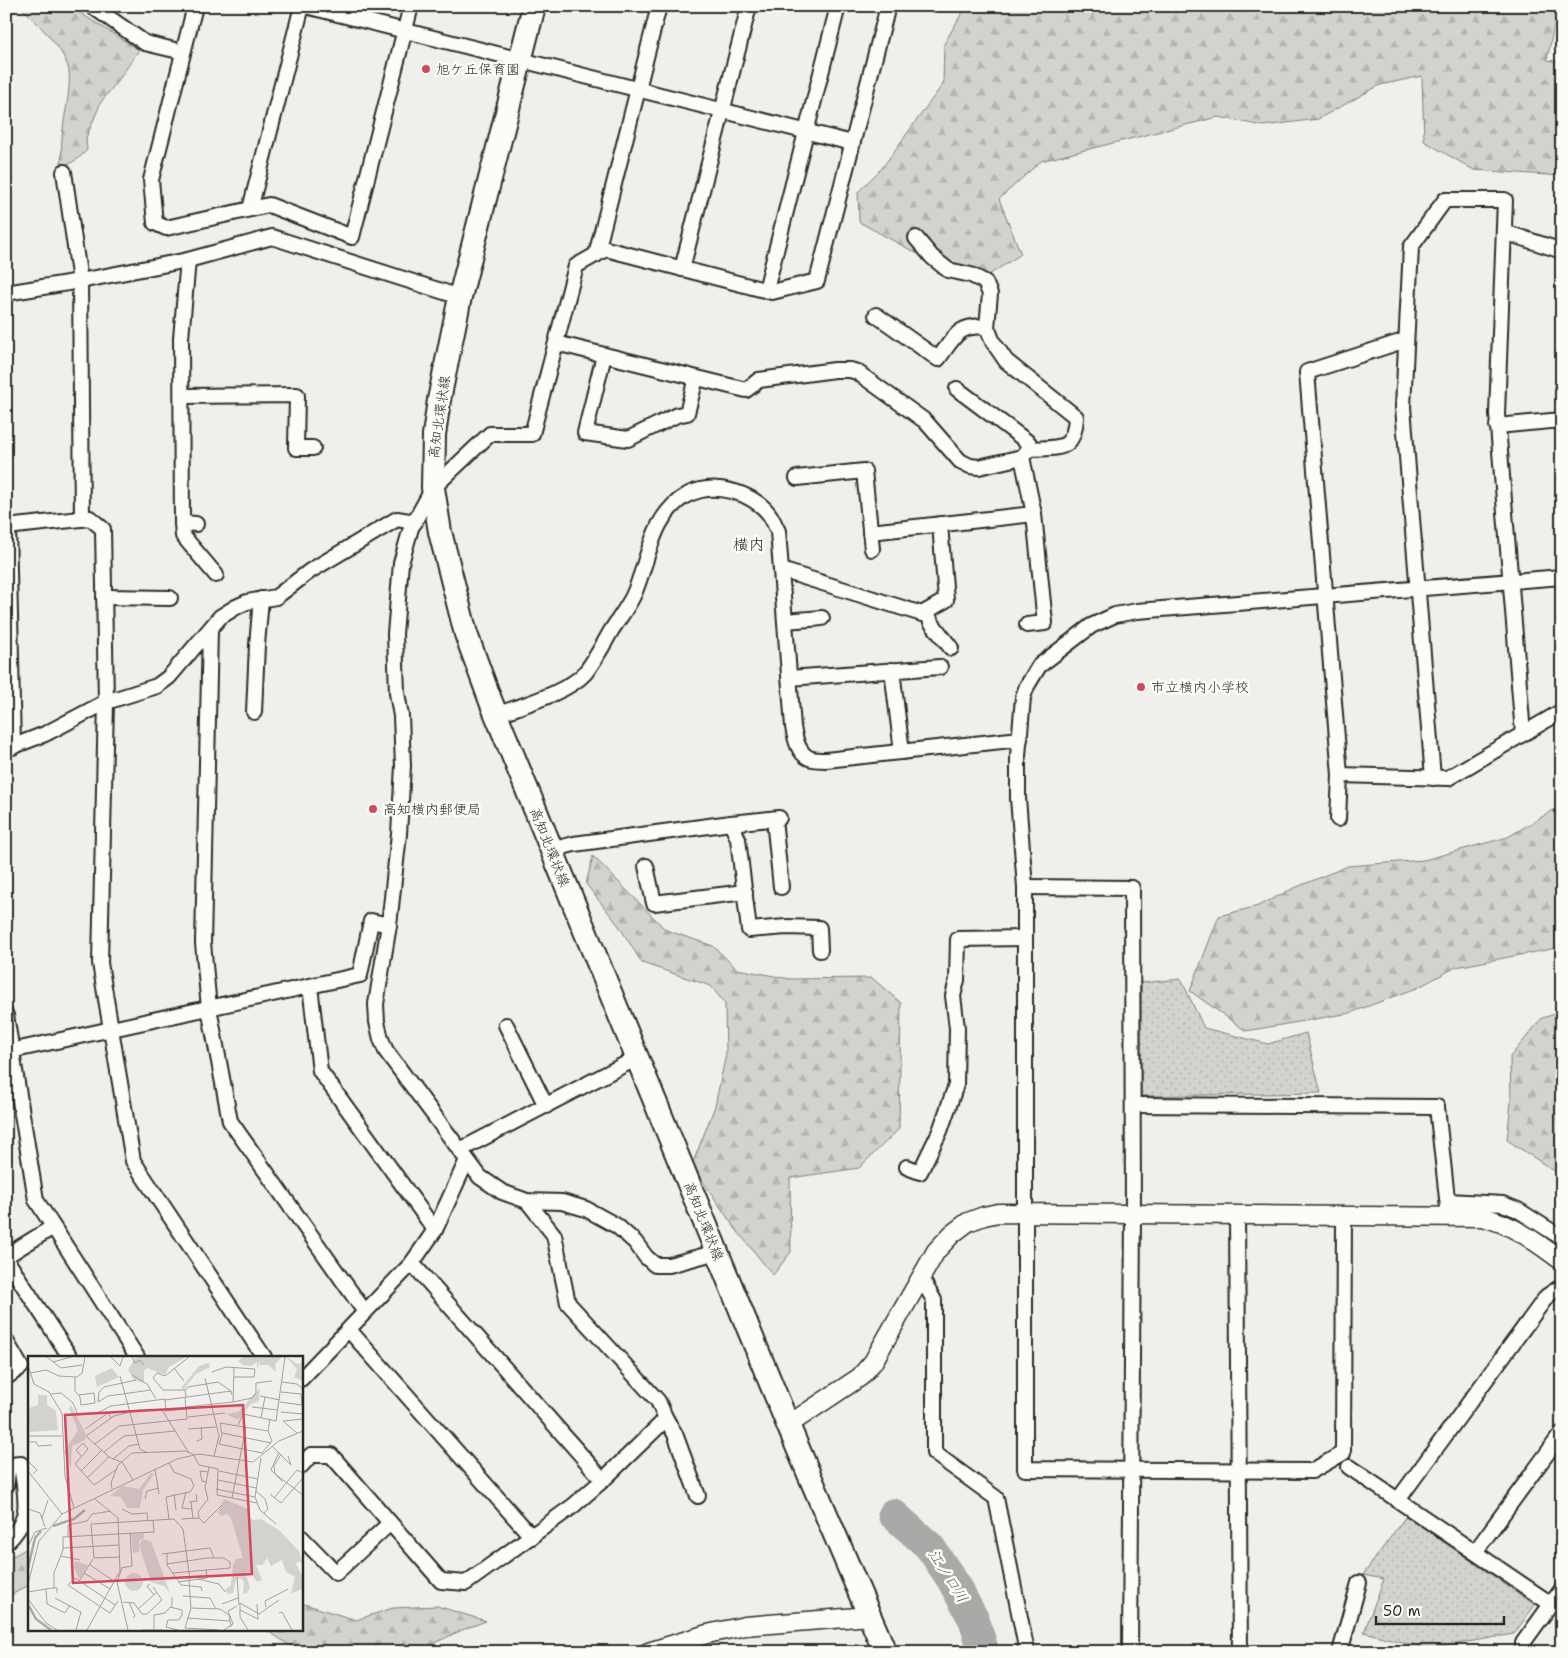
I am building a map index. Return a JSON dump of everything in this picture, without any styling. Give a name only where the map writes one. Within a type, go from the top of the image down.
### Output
[{"type":"main road","name":"高知北環状線","points":[[534,6],[460,297],[438,409],[433,445],[433,488],[440,532],[466,634],[496,715],[788,1425],[885,1652]]},
{"type":"street","points":[[92,6],[145,43],[183,52]]},
{"type":"street","points":[[195,6],[150,180],[155,223],[166,228],[269,204],[352,237],[411,6]]},
{"type":"street","points":[[250,209],[302,6]]},
{"type":"street","points":[[306,6],[852,143]]},
{"type":"street","points":[[596,255],[659,6]]},
{"type":"street","points":[[682,269],[749,6]]},
{"type":"street","points":[[766,290],[838,6]]},
{"type":"street","points":[[717,1252],[669,1266],[655,1265],[646,1257],[636,1242],[617,1226],[586,1210],[562,1202],[527,1201],[490,1186],[480,1177],[386,1051],[376,1022],[376,1004],[389,925],[400,834],[403,766],[397,692],[395,634],[401,563],[411,528],[433,488],[490,434],[532,434],[576,266],[606,249],[772,292],[817,281],[888,6]]},
{"type":"street","points":[[64,172],[80,282],[82,519]]},
{"type":"street","points":[[1433,778],[1403,407],[1411,247],[1445,200],[1506,200],[1496,414],[1523,734]]},
{"type":"street","points":[[1504,232],[1562,251]]},
{"type":"street","points":[[6,293],[80,282],[188,260],[272,237],[460,297]]},
{"type":"street","points":[[556,343],[746,390],[759,380],[835,370],[857,372],[925,421],[960,460],[970,466],[979,467],[1026,453],[1063,446],[1071,441],[1075,432],[1076,418],[1006,361],[993,342],[986,327],[990,294],[985,282],[971,275],[948,270],[932,257],[916,238]]},
{"type":"street","points":[[188,260],[181,338],[182,396],[189,523],[183,536],[216,575]]},
{"type":"street","points":[[876,315],[938,359],[962,329],[973,325],[986,327]]},
{"type":"street","points":[[1338,819],[1340,775],[1307,372],[1406,340]]},
{"type":"street","points":[[604,355],[585,433],[628,439],[677,415],[687,413],[696,378]]},
{"type":"street","points":[[957,389],[1029,443],[1026,453],[1045,624],[1027,625]]},
{"type":"street","points":[[182,396],[297,395],[296,448],[313,448]]},
{"type":"street","points":[[1497,426],[1562,420]]},
{"type":"street","points":[[797,478],[864,471],[872,549]]},
{"type":"street","points":[[496,715],[565,688],[584,674],[632,597],[662,517],[669,508],[680,500],[694,492],[708,488],[722,489],[740,494],[758,503],[770,515],[778,531],[795,739],[801,751],[810,759],[826,760],[1020,739]]},
{"type":"street","points":[[870,532],[1034,514]]},
{"type":"street","points":[[263,1356],[133,1161],[100,963],[106,702],[103,529],[90,518],[7,527],[10,748],[45,734],[106,702],[157,686],[169,677],[220,617],[248,602],[276,597],[310,571],[397,519],[415,522]]},
{"type":"street","points":[[781,570],[922,614],[946,600],[940,524]]},
{"type":"street","points":[[1344,1216],[1343,1453],[1312,1471],[1025,1469],[1025,887],[1018,798],[1023,697],[1038,666],[1091,626],[1115,615],[1562,577]]},
{"type":"street","points":[[104,597],[170,598]]},
{"type":"street","points":[[254,712],[256,645],[261,599]]},
{"type":"street","points":[[926,611],[931,622],[951,648]]},
{"type":"street","points":[[785,621],[822,618]]},
{"type":"street","points":[[210,630],[203,943],[209,1008],[230,1121],[365,1312]]},
{"type":"street","points":[[789,678],[940,667]]},
{"type":"street","points":[[892,670],[902,752]]},
{"type":"street","points":[[1340,775],[1448,778],[1562,710]]},
{"type":"street","points":[[551,850],[574,844],[776,818],[780,887]]},
{"type":"street","points":[[732,823],[738,839],[749,930],[786,927],[819,928],[820,950]]},
{"type":"street","points":[[646,866],[654,902],[744,892]]},
{"type":"street","points":[[1025,887],[1132,888],[1133,1214],[1130,1652]]},
{"type":"street","points":[[9,1051],[360,975],[371,921],[389,925]]},
{"type":"street","points":[[907,1167],[920,1172],[940,1131],[956,1084],[957,1028],[953,996],[956,980],[958,939],[1025,938]]},
{"type":"street","points":[[310,986],[320,1071],[435,1230]]},
{"type":"street","points":[[6,1015],[9,1051],[36,1200],[136,1356]]},
{"type":"street","points":[[506,1025],[546,1106]]},
{"type":"street","points":[[302,1378],[412,1262],[435,1230],[464,1155],[546,1106],[637,1058]]},
{"type":"street","points":[[1133,1105],[1437,1107],[1448,1209]]},
{"type":"street","points":[[527,1201],[554,1235],[568,1303],[658,1401],[675,1434],[698,1496]]},
{"type":"street","points":[[788,1425],[860,1377],[873,1362],[936,1251],[952,1234],[968,1222],[998,1212],[1344,1216],[1503,1204],[1530,1217],[1562,1238]]},
{"type":"street","points":[[1448,1209],[1498,1221],[1516,1229],[1562,1261]]},
{"type":"street","points":[[1237,1215],[1240,1652]]},
{"type":"street","points":[[53,1227],[6,1257],[69,1356]]},
{"type":"street","points":[[412,1262],[603,1480]]},
{"type":"street","points":[[921,1278],[934,1300],[934,1453],[996,1498],[1027,1652]]},
{"type":"street","points":[[1398,1500],[1547,1296],[1562,1286]]},
{"type":"street","points":[[349,1330],[532,1537]]},
{"type":"street","points":[[6,1341],[21,1367],[8,1376]]},
{"type":"street","points":[[302,1465],[311,1455],[331,1455],[441,1581],[466,1583],[574,1506],[666,1419]]},
{"type":"street","points":[[1475,1552],[1562,1433]]},
{"type":"street","points":[[6,1486],[8,1465],[21,1464],[26,1505],[24,1519],[15,1535],[6,1543]]},
{"type":"street","points":[[1349,1467],[1551,1604]]},
{"type":"street","points":[[302,1538],[336,1573],[390,1523]]},
{"type":"street","points":[[1340,1652],[1359,1583]]},
{"type":"street","points":[[1523,1652],[1523,1642],[1562,1589]]},
{"type":"street","points":[[648,1652],[676,1647],[706,1634],[745,1626],[870,1616]]},
{"type":"green space","points":[[20,6],[73,6],[77,11],[139,50],[101,102],[86,138],[87,150],[69,163],[61,164],[62,133],[69,85],[67,63],[49,36]]},
{"type":"green space","points":[[966,6],[1558,6],[1547,60],[1562,62],[1562,176],[1474,170],[1424,141],[1422,76],[1380,85],[1318,119],[1263,126],[1218,117],[1041,161],[999,199],[1021,254],[981,280],[914,252],[859,222],[858,192],[882,168],[943,84],[944,44]]},
{"type":"green space","points":[[1562,805],[1562,947],[1456,967],[1417,988],[1350,1013],[1246,1031],[1190,991],[1219,916],[1258,906],[1292,889],[1348,866],[1424,860],[1508,837]]},
{"type":"green space","points":[[593,856],[666,930],[713,946],[737,969],[790,979],[872,978],[901,1003],[899,1129],[859,1168],[790,1178],[791,1252],[773,1275],[734,1227],[692,1165],[715,1106],[726,1054],[725,1004],[711,986],[642,963],[619,926],[586,884]]},
{"type":"green space","points":[[1181,979],[1204,1028],[1268,1044],[1306,1033],[1321,1093],[1141,1096],[1141,983]]},
{"type":"green space","points":[[1562,1012],[1562,1176],[1507,1140],[1511,1102],[1510,1057],[1542,1018]]},
{"type":"green space","points":[[1406,1516],[1535,1605],[1514,1634],[1428,1649],[1364,1632],[1384,1579],[1363,1575]]},
{"type":"green space","points":[[28,1548],[28,1586],[6,1598],[6,1560]]},
{"type":"green space","points":[[302,1603],[356,1620],[393,1608],[437,1606],[486,1621],[416,1652],[300,1652],[267,1630],[302,1630]]},
{"type":"waterway","name":"江ノ口川","points":[[893,1514],[930,1547],[952,1580],[974,1620],[984,1652]]},
{"type":"place","name":"旭ケ丘保育園","points":[[426,69]]},
{"type":"place","name":"市立横内小学校","points":[[1141,687]]},
{"type":"place","name":"高知横内郵便局","points":[[373,809]]},
{"type":"district","name":"横内","points":[[749,544]]}]
